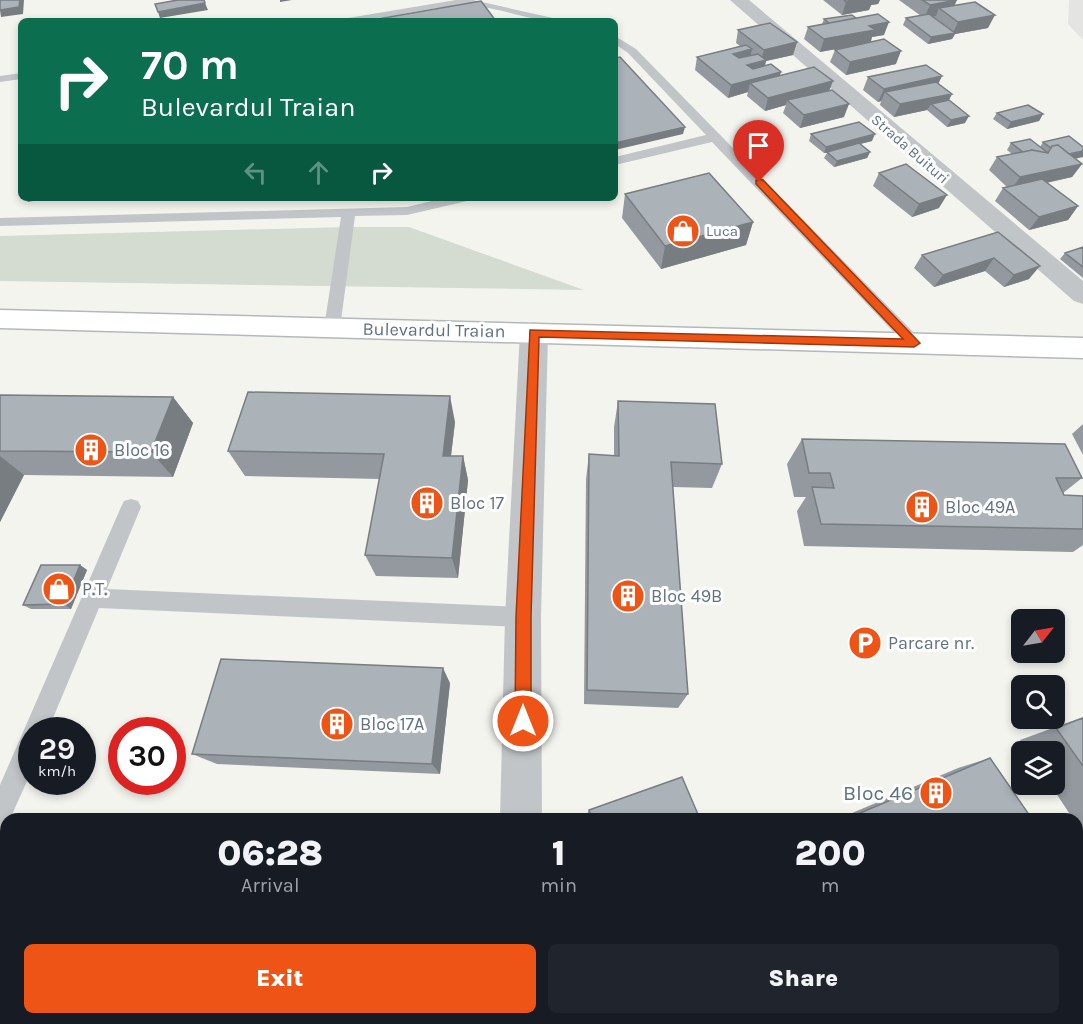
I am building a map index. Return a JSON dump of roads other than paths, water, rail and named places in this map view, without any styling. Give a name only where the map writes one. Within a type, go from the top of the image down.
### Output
[{"type":"main road","name":"Bulevardul Traian","points":[[0,319],[1083,348]]},
{"type":"street","name":"Strada Buituri","points":[[739,0],[1083,295]]},
{"type":"street","points":[[521,813],[523,617],[534,332]]},
{"type":"lane","points":[[366,18],[456,3],[473,3],[540,18]]},
{"type":"lane","points":[[618,41],[632,51],[914,343]]},
{"type":"lane","points":[[0,79],[18,76]]},
{"type":"lane","points":[[618,161],[716,137]]},
{"type":"lane","points":[[0,222],[407,211],[449,201]]},
{"type":"lane","points":[[332,328],[349,212]]},
{"type":"lane","points":[[42,717],[131,507]]},
{"type":"lane","points":[[93,598],[523,617]]},
{"type":"lane","points":[[0,813],[18,773]]},
{"type":"place","name":"Luca","points":[[683,231]]},
{"type":"place","name":"Bloc 16","points":[[91,450]]},
{"type":"place","name":"Bloc 17","points":[[427,503]]},
{"type":"place","name":"Bloc 49A","points":[[922,507]]},
{"type":"place","name":"P.T.","points":[[59,589]]},
{"type":"place","name":"Bloc 49B","points":[[628,596]]},
{"type":"place","name":"Parcare nr.","points":[[865,643]]},
{"type":"place","name":"Bloc 17A","points":[[337,724]]},
{"type":"place","name":"Bloc 46","points":[[936,793]]}]
